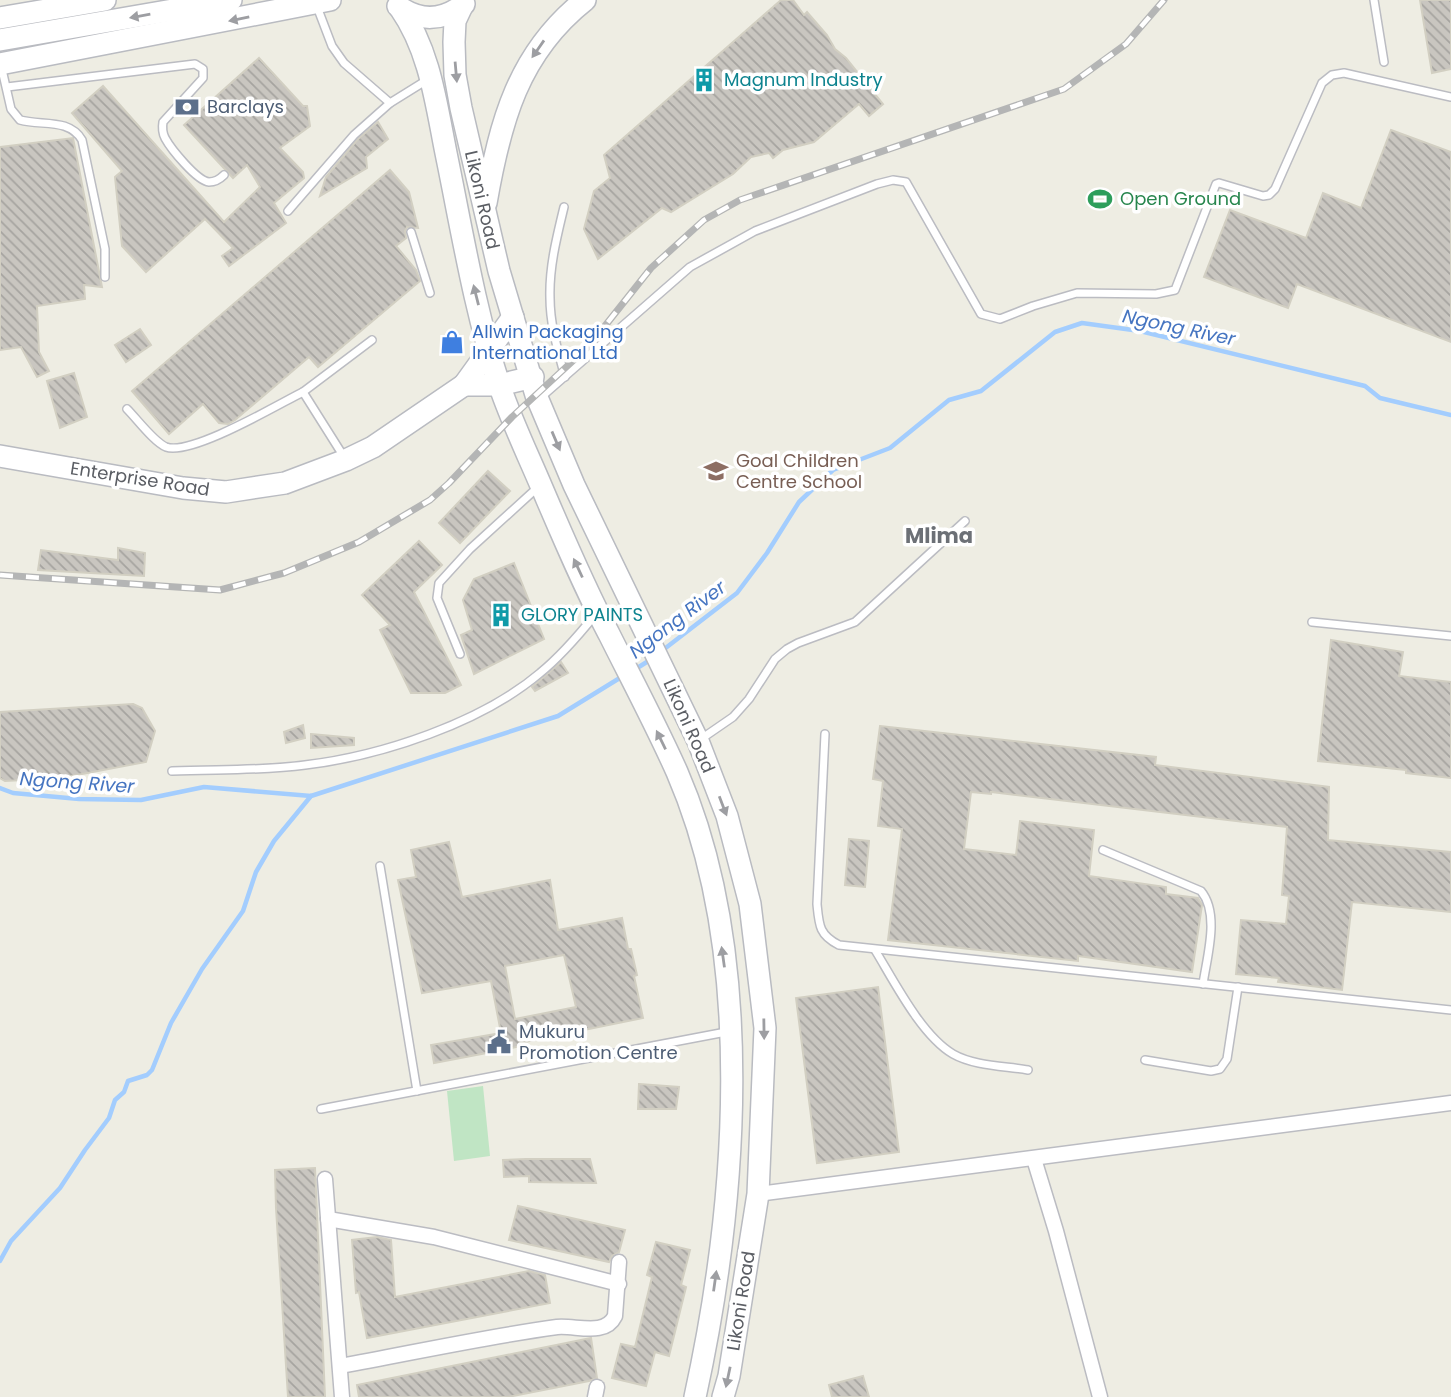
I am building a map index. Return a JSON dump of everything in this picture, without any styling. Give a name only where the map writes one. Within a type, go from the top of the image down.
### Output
[{"type":"main road","points":[[0,18],[105,0]]},
{"type":"main road","points":[[0,40],[231,0]]},
{"type":"main road","points":[[484,212],[503,120],[516,87],[532,57],[549,34],[585,0]]},
{"type":"main road","points":[[1,64],[323,1]]},
{"type":"main road","points":[[394,2],[411,15],[438,18],[467,2]]},
{"type":"main road","name":"Likoni Road","points":[[394,2],[416,34],[422,48],[474,290],[499,385],[540,485],[602,621],[677,773],[699,835],[715,900],[730,1031],[732,1127],[715,1283],[695,1397]]},
{"type":"main road","name":"Likoni Road","points":[[467,2],[455,21],[455,75],[499,271],[539,400],[574,485],[698,741],[727,816],[750,904],[765,1028],[758,1194],[729,1376],[723,1397]]},
{"type":"main road","points":[[422,48],[436,38],[449,38],[454,42]]},
{"type":"main road","name":"Enterprise Road","points":[[0,456],[183,488],[226,492],[285,483],[373,447],[464,385],[513,317]]},
{"type":"main road","points":[[464,385],[499,385],[533,377]]},
{"type":"street","points":[[758,1194],[1451,1103]]},
{"type":"street","points":[[1034,1159],[1100,1397]]},
{"type":"street","points":[[325,1179],[342,1397]]},
{"type":"street","points":[[328,1219],[434,1237],[619,1284]]},
{"type":"street","points":[[340,1366],[548,1329],[575,1326],[603,1329],[615,1316],[619,1262]]},
{"type":"lane","points":[[1374,0],[1384,62]]},
{"type":"lane","points":[[323,1],[332,46],[344,63],[390,103]]},
{"type":"lane","points":[[1,64],[11,109],[20,121],[68,125],[82,139],[105,249],[105,276]]},
{"type":"lane","points":[[6,87],[195,64],[203,69],[203,78],[163,122],[162,130],[181,158],[201,180],[210,182],[224,175]]},
{"type":"lane","points":[[539,400],[690,267],[755,231],[877,184],[893,180],[906,182],[981,314],[1000,319],[1077,293],[1156,294],[1175,290],[1216,184],[1263,196],[1269,195],[1275,189],[1322,83],[1332,75],[1344,73],[1451,97]]},
{"type":"lane","points":[[288,211],[354,135],[390,103],[430,78]]},
{"type":"lane","points":[[564,207],[554,249],[550,296],[552,329],[565,377]]},
{"type":"lane","points":[[411,232],[430,293]]},
{"type":"lane","points":[[127,409],[162,445],[172,448],[190,446],[303,392],[372,340]]},
{"type":"lane","points":[[303,392],[346,460]]},
{"type":"lane","points":[[460,654],[437,598],[439,583],[470,549],[540,485]]},
{"type":"lane","points":[[698,741],[733,717],[749,699],[775,659],[787,649],[855,622],[965,521]]},
{"type":"lane","points":[[172,771],[302,765],[351,758],[394,746],[467,718],[513,693],[602,621]]},
{"type":"lane","points":[[1312,622],[1451,636]]},
{"type":"lane","points":[[825,734],[818,881],[819,923],[827,939],[839,945],[1451,1010]]},
{"type":"lane","points":[[1103,850],[1201,891],[1206,897],[1211,920],[1203,984]]},
{"type":"lane","points":[[380,866],[417,1091]]},
{"type":"lane","points":[[875,950],[920,1023],[953,1054],[975,1062],[1028,1070]]},
{"type":"lane","points":[[1145,1060],[1211,1071],[1220,1069],[1227,1059],[1238,987]]},
{"type":"lane","points":[[321,1109],[730,1031]]},
{"type":"green space","points":[[483,1086],[490,1156],[454,1161],[447,1091]]},
{"type":"building","points":[[781,0],[793,0],[804,15],[807,12],[883,104],[869,116],[859,104],[814,142],[783,150],[773,158],[769,153],[751,157],[733,174],[671,212],[662,208],[598,259],[584,229],[594,191],[610,178],[604,155]]},
{"type":"building","points":[[1420,0],[1451,0],[1451,69],[1432,73]]},
{"type":"building","points":[[259,58],[303,106],[307,106],[310,126],[280,148],[303,172],[304,178],[274,203],[286,223],[229,266],[222,256],[233,248],[205,219],[146,272],[122,246],[115,177],[122,171],[72,113],[103,86],[224,222],[260,187],[247,165],[233,178],[184,125]]},
{"type":"building","points":[[378,122],[388,139],[366,157],[367,168],[320,196],[326,177],[358,139]]},
{"type":"building","points":[[1391,130],[1451,152],[1451,342],[1297,284],[1288,308],[1204,277],[1230,210],[1306,238],[1323,193],[1361,208]]},
{"type":"building","points":[[73,138],[102,287],[84,285],[85,299],[37,306],[39,352],[49,371],[37,377],[21,347],[0,350],[0,147]]},
{"type":"building","points":[[390,170],[409,192],[418,228],[407,227],[406,238],[396,246],[416,270],[420,281],[318,367],[309,357],[235,420],[228,424],[219,423],[203,404],[169,434],[132,391]]},
{"type":"building","points":[[140,329],[151,345],[126,362],[115,345]]},
{"type":"building","points":[[74,373],[87,417],[60,428],[47,381]]},
{"type":"building","points":[[488,471],[510,491],[460,543],[439,523]]},
{"type":"building","points":[[419,541],[442,565],[414,592],[461,685],[445,693],[411,693],[380,630],[390,625],[362,595]]},
{"type":"building","points":[[118,548],[145,553],[144,576],[38,570],[41,550],[118,560]]},
{"type":"building","name":"GLORY PAINTS","points":[[514,563],[544,639],[474,674],[461,635],[472,630],[463,600],[474,579]]},
{"type":"building","points":[[1331,640],[1403,652],[1399,676],[1451,682],[1451,778],[1406,773],[1406,770],[1318,761]]},
{"type":"building","points":[[561,662],[568,673],[535,691],[532,687]]},
{"type":"building","points":[[133,704],[142,708],[155,731],[146,762],[61,778],[5,781],[0,778],[0,712]]},
{"type":"building","points":[[303,725],[305,738],[286,743],[284,732]]},
{"type":"building","points":[[880,726],[1156,757],[1155,765],[1329,787],[1328,840],[1451,852],[1451,912],[1352,902],[1342,990],[1278,982],[1279,978],[1236,974],[1241,920],[1286,924],[1289,896],[1282,895],[1287,827],[991,792],[971,792],[964,849],[1016,855],[1020,821],[1094,830],[1089,876],[1166,887],[1166,894],[1198,898],[1202,905],[1192,972],[1078,956],[1078,961],[888,940],[902,829],[878,826],[883,781],[873,779]]},
{"type":"building","points":[[311,734],[354,738],[354,745],[311,748]]},
{"type":"building","points":[[849,839],[869,841],[865,887],[845,885]]},
{"type":"building","points":[[449,842],[462,897],[550,880],[558,930],[622,918],[637,975],[634,976],[643,1018],[434,1063],[431,1045],[501,1033],[491,981],[422,993],[398,880],[416,877],[411,850]],"holes":[[[564,955],[576,1007],[515,1019],[505,966]]]},
{"type":"building","points":[[878,987],[899,1152],[817,1163],[796,998]]},
{"type":"building","points":[[639,1084],[679,1087],[676,1109],[638,1109]]},
{"type":"building","points":[[590,1159],[596,1183],[529,1182],[529,1176],[504,1177],[503,1160]]},
{"type":"building","points":[[315,1168],[325,1397],[288,1397],[275,1170]]},
{"type":"building","points":[[518,1206],[625,1230],[619,1252],[612,1256],[609,1262],[509,1240]]},
{"type":"building","points":[[377,1237],[391,1240],[395,1297],[529,1271],[545,1275],[550,1303],[367,1338],[359,1292],[356,1293],[352,1240]]},
{"type":"building","points":[[656,1242],[690,1250],[681,1285],[686,1287],[669,1356],[655,1352],[646,1386],[612,1378],[621,1344],[635,1347],[652,1277],[647,1275]]},
{"type":"building","points":[[591,1338],[597,1378],[589,1381],[508,1397],[359,1397],[357,1385]]},
{"type":"building","points":[[863,1376],[869,1397],[832,1397],[829,1385]]},
{"type":"waterway","name":"Ngong River","points":[[663,650],[737,593],[767,553],[799,502],[833,470],[890,448],[949,400],[981,391],[1055,332],[1082,323],[1140,331],[1365,386],[1380,398],[1451,415]]},
{"type":"waterway","name":"Ngong River","points":[[634,670],[650,660]]},
{"type":"waterway","name":"Ngong River","points":[[0,788],[13,793],[79,799],[141,800],[204,787],[311,796],[558,716],[623,676]]},
{"type":"waterway","points":[[0,1261],[11,1241],[60,1188],[109,1118],[115,1100],[124,1092],[128,1081],[147,1075],[152,1070],[171,1023],[202,969],[243,911],[256,872],[274,841],[311,796]]},
{"type":"railway","points":[[0,575],[220,590],[284,573],[359,542],[430,500],[449,483],[512,417],[589,346],[651,268],[704,220],[740,200],[1064,89],[1126,44],[1164,0]]},
{"type":"place","name":"Magnum Industry","points":[[704,80]]},
{"type":"place","name":"Barclays","points":[[187,107]]},
{"type":"place","name":"Open Ground","points":[[1100,199]]},
{"type":"place","name":"Allwin Packaging International Ltd","points":[[452,342]]},
{"type":"place","name":"Goal Children Centre School","points":[[716,471]]},
{"type":"place","name":"GLORY PAINTS","points":[[501,615]]},
{"type":"place","name":"Mukuru Promotion Centre","points":[[499,1042]]},
{"type":"district","name":"Mlima","points":[[939,536]]}]
